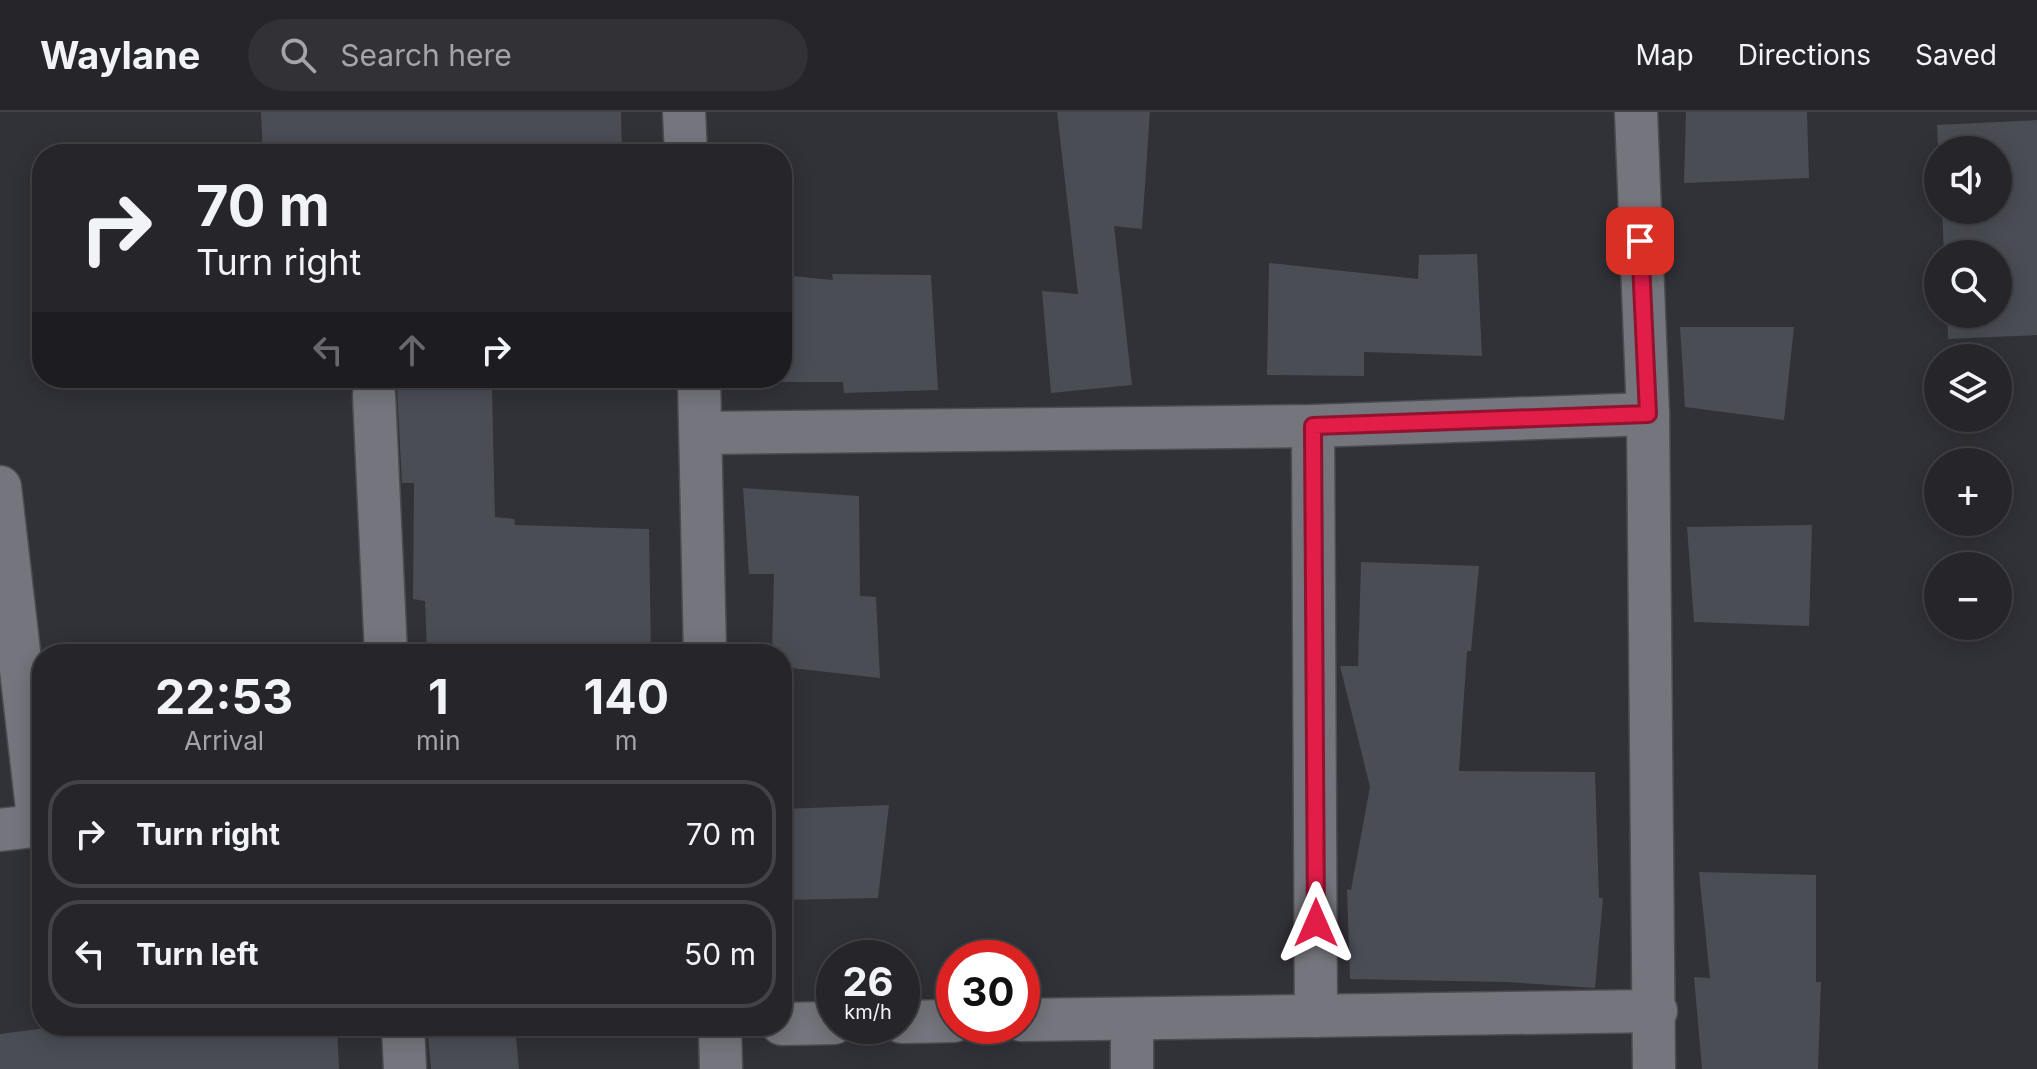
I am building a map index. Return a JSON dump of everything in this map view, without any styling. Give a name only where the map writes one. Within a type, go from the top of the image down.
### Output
[{"type":"street","points":[[684,112],[686,144]]},
{"type":"street","points":[[1636,112],[1648,414],[1650,764],[1656,1011],[1654,1069]]},
{"type":"street","points":[[700,388],[705,644]]},
{"type":"street","points":[[374,395],[386,644]]},
{"type":"street","points":[[702,433],[1313,426],[1648,414]]},
{"type":"street","points":[[1313,426],[1316,1016]]},
{"type":"street","points":[[0,487],[27,827]]},
{"type":"street","points":[[1040,1020],[1656,1011]]},
{"type":"street","points":[[1132,1019],[1132,1069]]},
{"type":"street","points":[[792,1024],[816,1023]]},
{"type":"street","points":[[403,1036],[405,1069]]},
{"type":"street","points":[[720,1036],[721,1069]]},
{"type":"building","points":[[261,112],[621,112],[622,144],[263,144]]},
{"type":"building","points":[[1057,112],[1150,112],[1142,229],[1114,226],[1132,385],[1051,393],[1042,291],[1078,294]]},
{"type":"building","points":[[1686,112],[1807,112],[1809,178],[1684,183]]},
{"type":"building","points":[[2037,120],[2037,335],[1948,339],[1948,328],[2012,328],[2012,240],[1943,240],[1943,224],[2012,224],[2012,136],[1937,136],[1937,125]]},
{"type":"building","points":[[1477,254],[1482,356],[1364,352],[1364,376],[1267,375],[1269,263],[1418,279],[1419,255]]},
{"type":"building","points":[[832,274],[931,275],[938,390],[844,393],[843,382],[792,382],[792,276],[833,280]]},
{"type":"building","points":[[1680,327],[1794,327],[1784,420],[1685,407]]},
{"type":"building","points":[[397,389],[492,390],[495,517],[514,519],[515,525],[649,529],[651,644],[427,644],[425,601],[413,599],[414,483],[402,483]]},
{"type":"building","points":[[743,488],[859,496],[860,596],[876,597],[880,678],[792,668],[792,644],[772,644],[774,574],[749,574]]},
{"type":"building","points":[[1812,525],[1809,626],[1694,622],[1687,527]]},
{"type":"building","points":[[1361,562],[1479,566],[1471,651],[1467,651],[1459,771],[1595,772],[1599,898],[1603,898],[1595,988],[1506,982],[1350,979],[1347,889],[1351,890],[1370,787],[1340,666],[1358,666]]},
{"type":"building","points":[[889,805],[878,898],[792,900],[792,809]]},
{"type":"building","points":[[1699,872],[1816,875],[1816,982],[1821,982],[1818,1069],[1702,1069],[1694,977],[1710,978]]},
{"type":"building","points":[[32,1030],[32,1036],[337,1036],[339,1069],[0,1069],[0,1034]]},
{"type":"building","points":[[428,1036],[516,1036],[519,1069],[431,1069]]},
{"type":"route","points":[[1316,923],[1313,426],[1648,414],[1640,241]]}]
